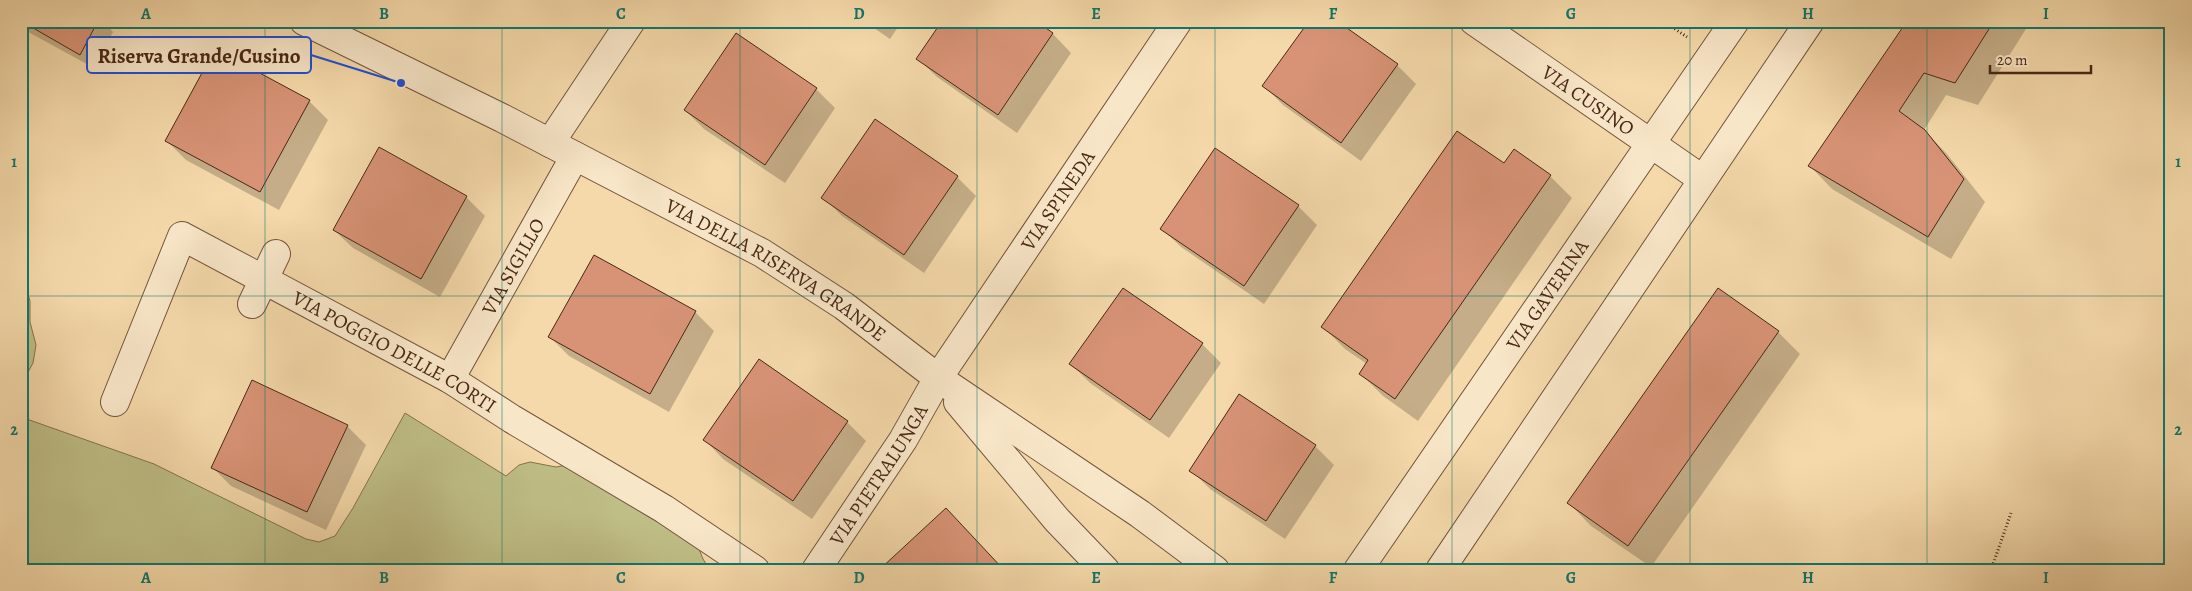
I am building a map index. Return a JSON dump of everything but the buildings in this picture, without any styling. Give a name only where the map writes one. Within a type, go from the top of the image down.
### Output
[{"type":"street","name":"VIA DELLA RISERVA GRANDE","points":[[304,21],[550,143],[762,253],[844,306],[938,378],[1140,514],[1215,570]]},
{"type":"street","points":[[550,143],[631,21]]},
{"type":"street","name":"VIA SPINEDA","points":[[938,378],[1178,21]]},
{"type":"street","name":"VIA CUSINO","points":[[1474,21],[1702,180]]},
{"type":"street","name":"VIA GAVERINA","points":[[1358,570],[1736,21]]},
{"type":"street","points":[[1440,570],[1810,21]]},
{"type":"street","name":"VIA SIGILLO","points":[[450,379],[575,156]]},
{"type":"street","name":"VIA POGGIO DELLE CORTI","points":[[115,402],[182,236],[264,278],[450,379],[512,419],[664,509],[755,570]]},
{"type":"street","points":[[252,304],[276,254]]},
{"type":"street","points":[[938,378],[1057,520],[1105,570]]},
{"type":"street","name":"VIA PIETRALUNGA","points":[[816,570],[903,440],[938,378]]},
{"type":"street","points":[[1057,520],[1088,570]]},
{"type":"path","points":[[1992,570],[2011,513]]},
{"type":"shaded area","points":[[21,283],[25,284],[30,301],[30,322],[36,345],[33,363],[21,385]]},
{"type":"shaded area","points":[[405,413],[506,476],[519,465],[530,462],[556,467],[567,465],[697,544],[710,570],[21,570],[21,417],[154,464],[306,539],[319,542],[335,536],[353,508]]},
{"type":"place","name":"Riserva Grande/Cusino","points":[[401,83]]}]
